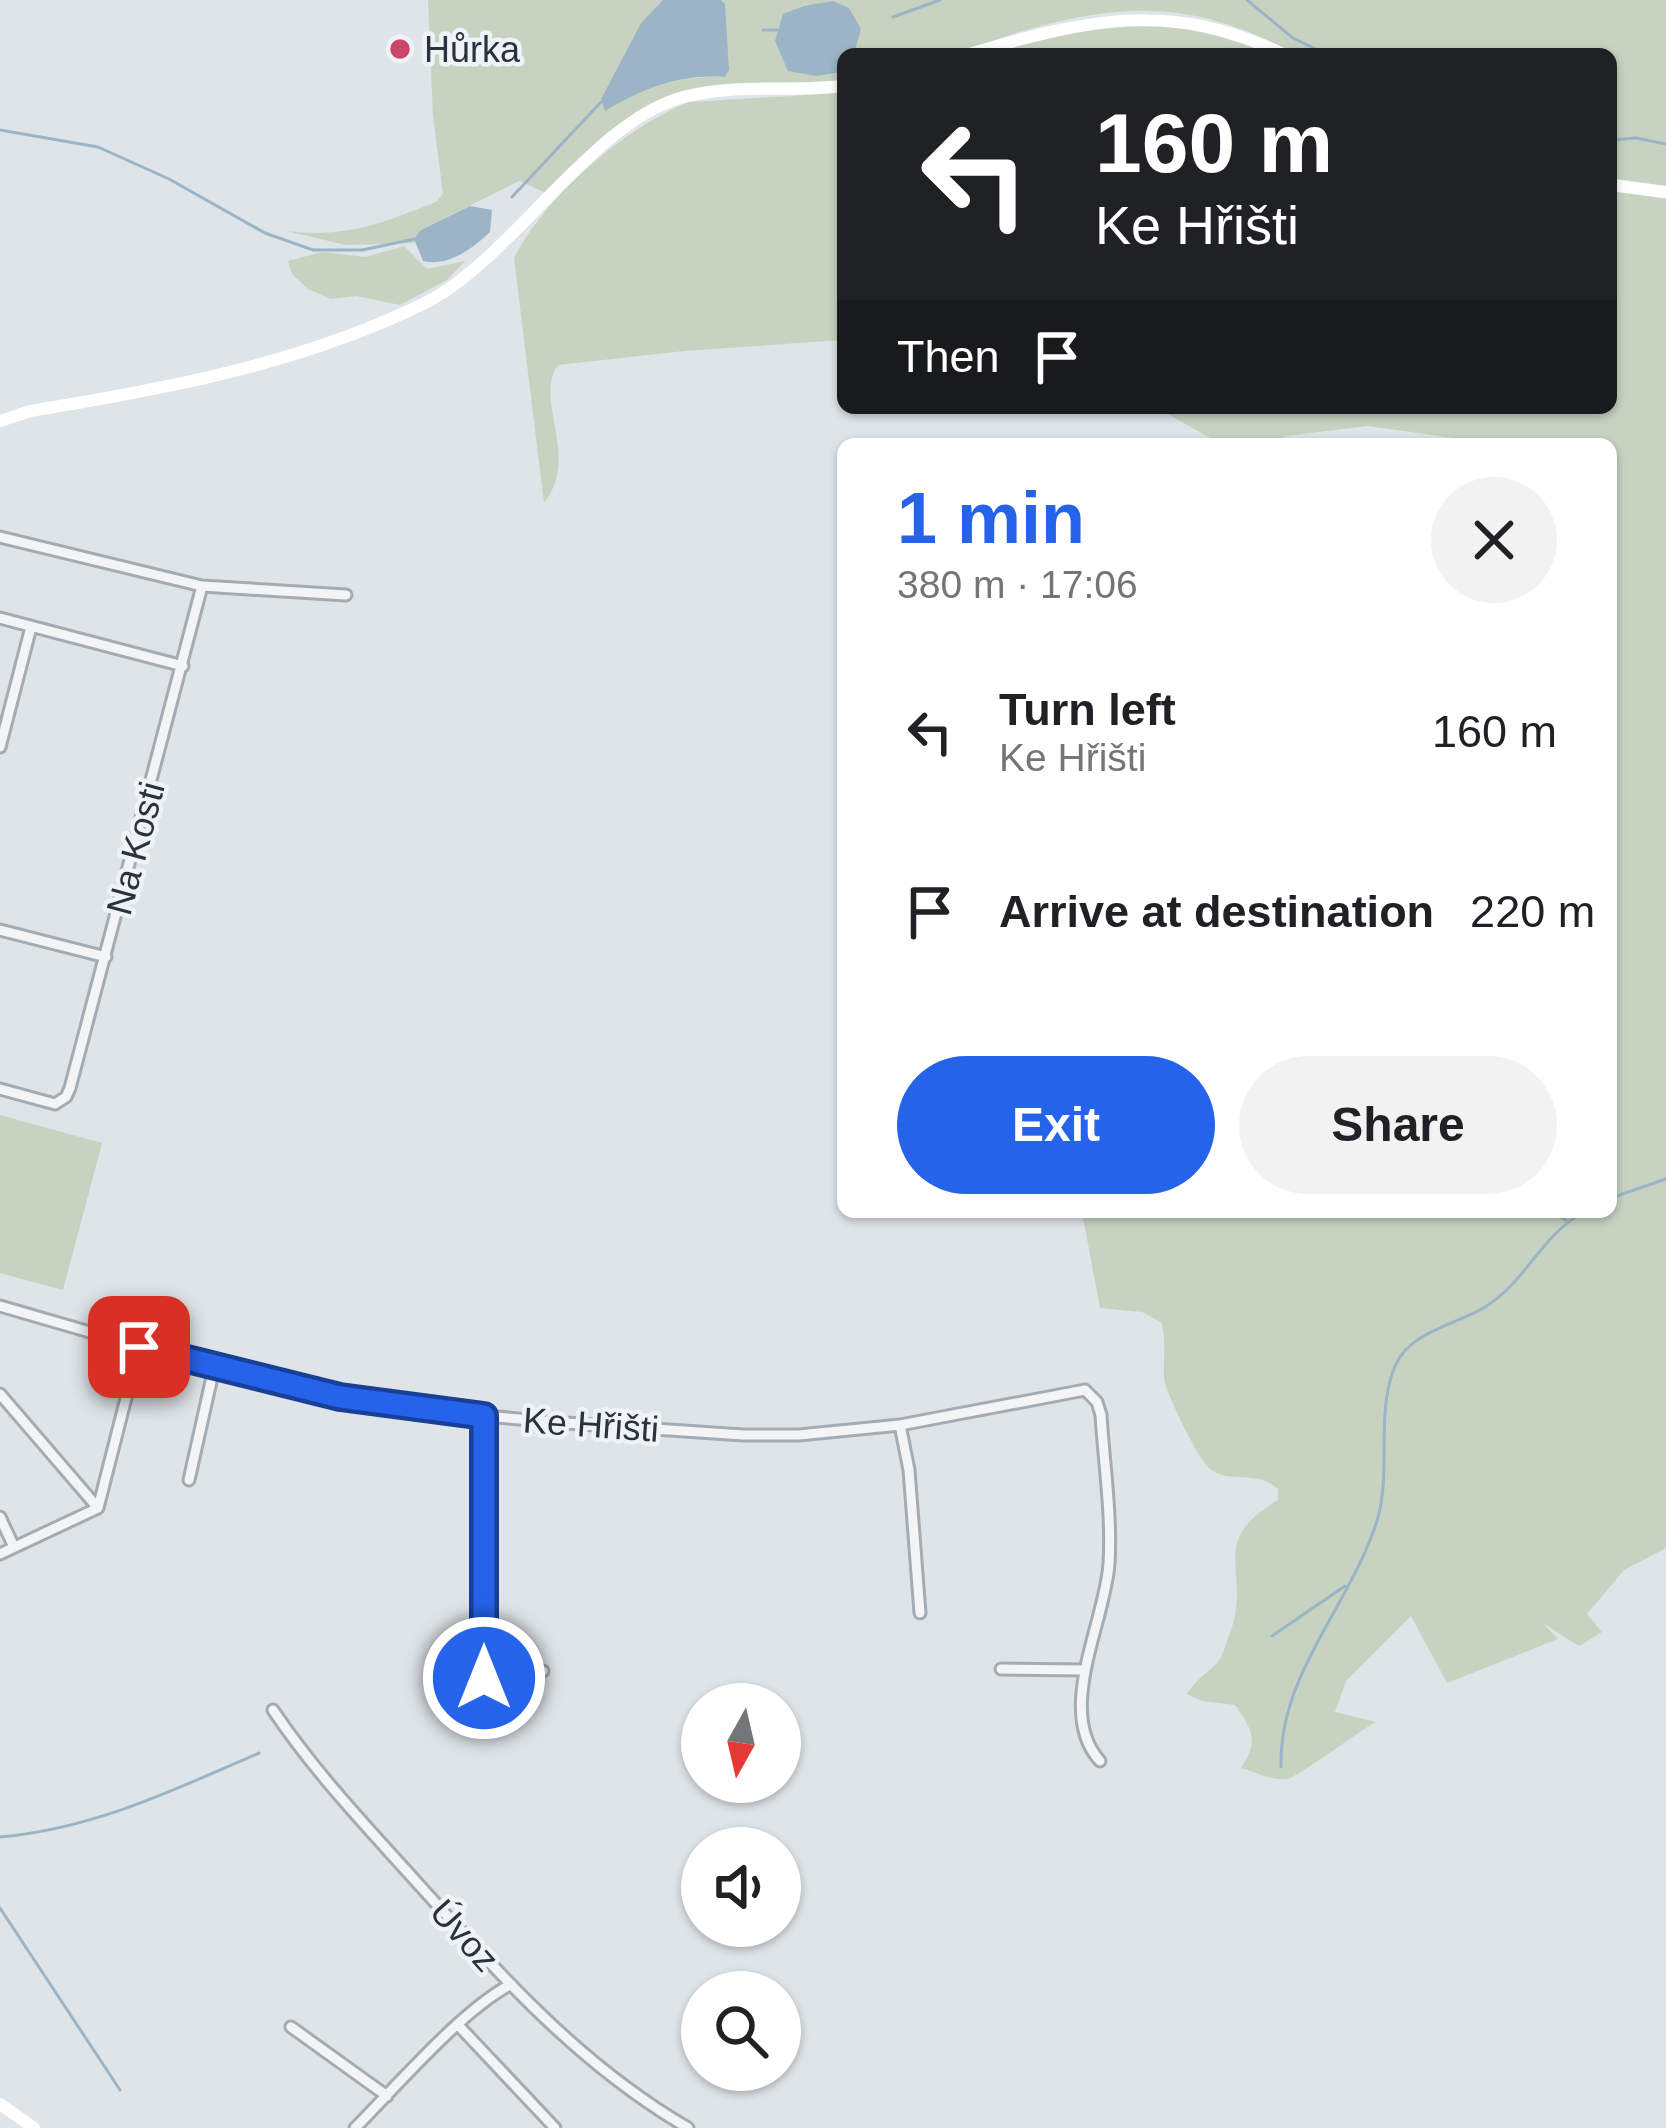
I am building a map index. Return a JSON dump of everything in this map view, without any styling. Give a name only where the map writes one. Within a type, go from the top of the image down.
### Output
[{"type":"street","points":[[989,48],[1100,15],[1149,8],[1187,10],[1250,33],[1274,48]]},
{"type":"street","points":[[0,421],[30,411],[237,373],[426,302],[526,221],[619,131],[663,105],[687,96],[837,86]]},
{"type":"street","points":[[1617,186],[1666,192]]},
{"type":"street","points":[[0,536],[202,586],[346,596]]},
{"type":"street","name":"Na Kosti","points":[[0,1089],[55,1104],[70,1088],[202,586]]},
{"type":"street","points":[[0,618],[182,666]]},
{"type":"street","points":[[0,747],[32,627]]},
{"type":"street","points":[[0,930],[106,957]]},
{"type":"street","name":"Ke Hřišti","points":[[0,1306],[214,1368],[340,1397],[484,1416],[799,1435],[900,1425],[1085,1390],[1097,1402],[1109,1564],[1096,1636],[1084,1670],[1083,1724],[1100,1761]]},
{"type":"street","points":[[98,1508],[139,1347]]},
{"type":"street","points":[[189,1480],[214,1368]]},
{"type":"street","points":[[0,1394],[98,1508]]},
{"type":"street","points":[[484,1416],[484,1678],[543,1671]]},
{"type":"street","points":[[900,1425],[909,1469],[920,1613]]},
{"type":"street","points":[[0,1554],[98,1508]]},
{"type":"street","points":[[0,1516],[14,1547]]},
{"type":"street","points":[[1001,1669],[1084,1670]]},
{"type":"street","name":"Úvoz","points":[[273,1709],[307,1761],[510,1985],[582,2055],[634,2096],[688,2128]]},
{"type":"street","points":[[356,2128],[459,2026],[510,1985]]},
{"type":"street","points":[[459,2026],[555,2128]]},
{"type":"street","points":[[291,2027],[387,2096]]},
{"type":"street","points":[[0,2104],[34,2128]]},
{"type":"green space","points":[[428,0],[663,0],[641,23],[601,99],[605,111],[662,84],[725,77],[725,5],[721,0],[1666,0],[1666,186],[1617,179],[1617,48],[1282,48],[1225,23],[1191,15],[1125,11],[1054,22],[969,48],[856,48],[861,29],[843,48],[837,48],[837,55],[817,76],[837,73],[837,80],[725,84],[665,97],[627,118],[546,193],[519,181],[421,230],[415,243],[346,245],[286,231],[327,233],[363,227],[436,202],[443,194],[433,116]]},
{"type":"green space","points":[[1149,14],[1185,17],[1258,48],[1012,48],[1101,21]]},
{"type":"green space","points":[[837,93],[837,340],[558,365],[550,395],[558,467],[544,503],[514,258],[546,211],[589,166],[639,129],[689,102]]},
{"type":"green space","points":[[1617,192],[1666,199],[1666,1548],[1624,1570],[1587,1614],[1602,1632],[1579,1646],[1543,1623],[1558,1639],[1447,1683],[1411,1616],[1346,1681],[1335,1712],[1376,1722],[1287,1779],[1241,1768],[1252,1736],[1235,1705],[1187,1694],[1222,1654],[1236,1611],[1237,1544],[1256,1515],[1278,1500],[1278,1489],[1260,1479],[1225,1476],[1204,1462],[1166,1384],[1161,1322],[1142,1312],[1100,1308],[1083,1218],[1617,1218],[1617,438],[1453,438],[1368,426],[1282,438],[1210,438],[1168,414],[1617,414]]},
{"type":"green space","points":[[404,246],[427,269],[465,261],[447,280],[400,305],[356,296],[331,299],[308,289],[292,274],[288,261],[322,252],[366,257]]},
{"type":"green space","points":[[0,1115],[102,1143],[63,1290],[0,1273]]},
{"type":"water","points":[[663,0],[721,0],[725,4],[729,70],[725,77],[662,84],[605,111],[601,99],[641,23]]},
{"type":"water","points":[[833,1],[849,8],[861,29],[856,48],[837,48],[837,73],[817,76],[788,71],[775,41],[783,14]]},
{"type":"water","points":[[470,206],[492,210],[490,232],[450,259],[423,261],[414,239],[421,230]]},
{"type":"waterway","points":[[893,17],[940,0]]},
{"type":"waterway","points":[[1247,0],[1293,38],[1314,48]]},
{"type":"waterway","points":[[763,30],[779,30]]},
{"type":"waterway","points":[[512,197],[601,102]]},
{"type":"waterway","points":[[0,130],[98,147],[169,179],[265,233],[313,250],[362,250],[415,239]]},
{"type":"waterway","points":[[1617,140],[1666,144]]},
{"type":"waterway","points":[[1617,1196],[1666,1179]]},
{"type":"waterway","points":[[1562,1218],[1566,1220]]},
{"type":"waterway","points":[[1281,1767],[1283,1733],[1303,1670],[1377,1521],[1386,1404],[1395,1366],[1422,1337],[1499,1297],[1575,1218]]},
{"type":"waterway","points":[[1272,1636],[1345,1586]]},
{"type":"waterway","points":[[0,1837],[100,1817],[259,1753]]},
{"type":"waterway","points":[[0,1908],[120,2090]]},
{"type":"place","name":"Hůrka","points":[[400,49]]},
{"type":"route","points":[[139,1347],[340,1397],[484,1416],[484,1678]]}]
